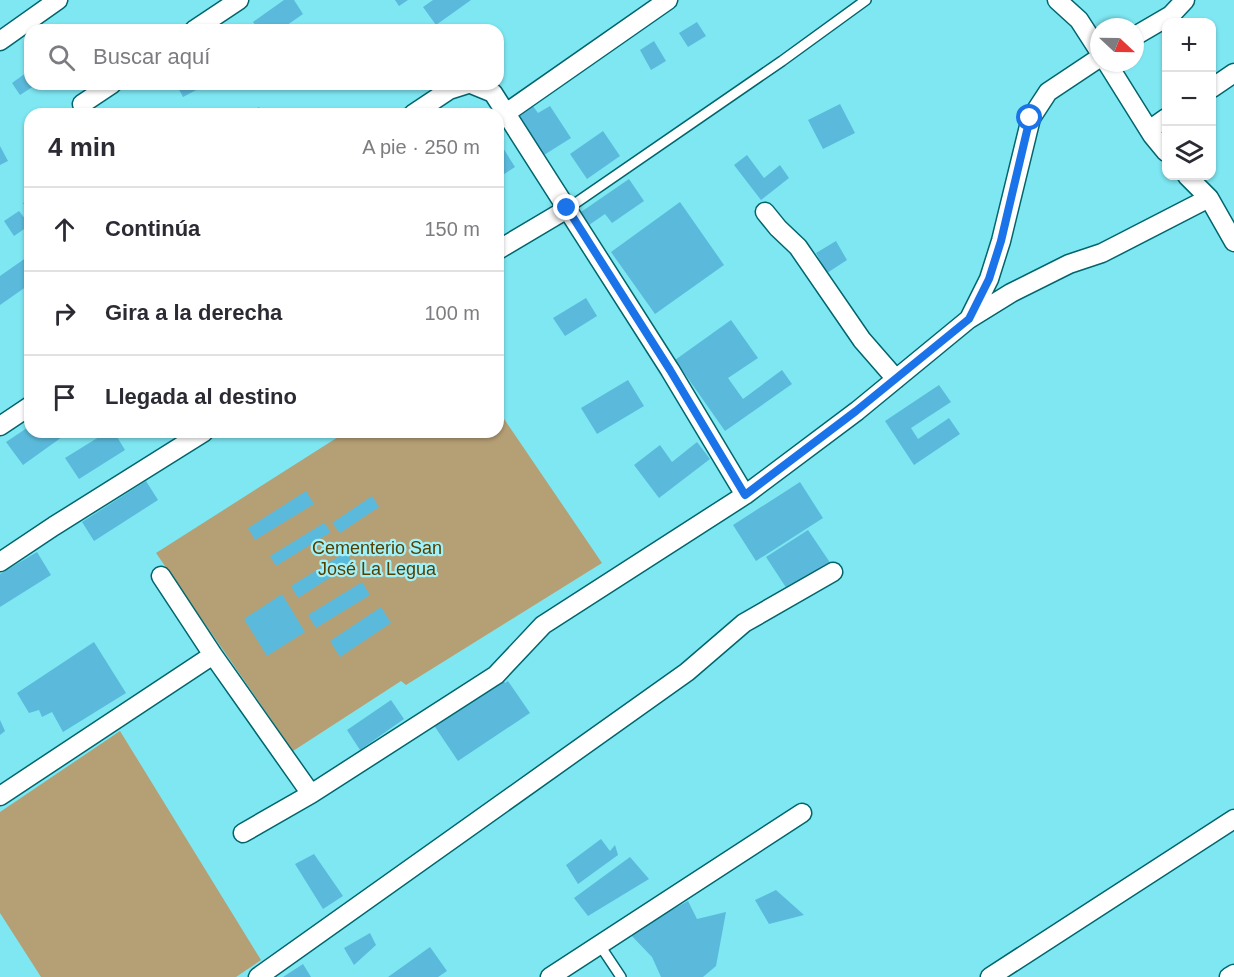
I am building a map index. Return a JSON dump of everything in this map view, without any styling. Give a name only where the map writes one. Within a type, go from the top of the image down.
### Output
[{"type":"street","points":[[0,41],[58,0]]},
{"type":"street","points":[[203,24],[239,0]]},
{"type":"street","points":[[506,113],[668,0]]},
{"type":"street","points":[[1057,0],[1079,20],[1090,37]]},
{"type":"street","points":[[1144,31],[1171,15],[1185,0]]},
{"type":"street","points":[[969,319],[989,279],[1001,241],[1030,118],[1048,92],[1090,64]]},
{"type":"street","points":[[1113,72],[1149,130],[1162,146]]},
{"type":"street","points":[[1216,85],[1234,73]]},
{"type":"street","points":[[82,104],[103,90]]},
{"type":"street","points":[[422,108],[449,90]]},
{"type":"street","points":[[485,90],[493,93],[503,108]]},
{"type":"street","points":[[504,110],[670,370],[745,495]]},
{"type":"street","points":[[1149,130],[1162,121]]},
{"type":"street","points":[[1191,180],[1209,198],[1234,242]]},
{"type":"street","points":[[243,833],[311,794],[496,675],[543,625],[745,495],[896,379],[969,319],[1068,264],[1102,253],[1209,198]]},
{"type":"street","points":[[504,246],[567,208]]},
{"type":"street","points":[[765,212],[777,228],[798,247],[861,340],[896,379]]},
{"type":"street","points":[[0,426],[24,410]]},
{"type":"street","points":[[0,562],[194,438]]},
{"type":"street","points":[[258,977],[687,672],[744,623],[833,572]]},
{"type":"street","points":[[161,576],[213,656],[311,794]]},
{"type":"street","points":[[0,796],[213,656]]},
{"type":"street","points":[[550,977],[802,813]]},
{"type":"street","points":[[990,977],[1234,819]]},
{"type":"street","points":[[1229,977],[1234,974]]},
{"type":"lane","points":[[567,208],[782,61],[866,0]]},
{"type":"lane","points":[[599,944],[621,977]]},
{"type":"green space","name":"Cementerio San José La Legua","points":[[504,419],[602,563],[406,685],[401,681],[293,751],[156,553],[337,438],[504,438]]},
{"type":"green space","points":[[120,731],[261,960],[236,977],[41,977],[0,913],[0,812]]},
{"type":"building","points":[[284,0],[294,0],[303,14],[289,24],[254,24],[253,22]]},
{"type":"building","points":[[395,0],[408,0],[399,6]]},
{"type":"building","points":[[433,0],[471,0],[437,24],[423,7]]},
{"type":"building","points":[[697,22],[706,36],[688,47],[679,33]]},
{"type":"building","points":[[654,41],[666,61],[651,70],[640,50]]},
{"type":"building","points":[[24,74],[24,90],[28,90],[20,95],[12,83]]},
{"type":"building","points":[[179,90],[196,90],[183,97]]},
{"type":"building","points":[[530,102],[538,113],[550,106],[571,138],[544,155],[516,112]]},
{"type":"building","points":[[840,104],[855,133],[823,149],[808,120]]},
{"type":"building","points":[[603,131],[620,156],[587,179],[570,154]]},
{"type":"building","points":[[0,146],[8,161],[0,165]]},
{"type":"building","points":[[504,150],[515,167],[504,174]]},
{"type":"building","points":[[747,155],[764,178],[780,165],[789,178],[761,200],[734,165]]},
{"type":"building","points":[[629,179],[644,201],[612,223],[605,214],[589,225],[581,212]]},
{"type":"building","points":[[680,202],[724,265],[655,314],[611,252]]},
{"type":"building","points":[[19,211],[24,217],[24,229],[14,236],[4,221]]},
{"type":"building","points":[[836,241],[847,260],[827,273],[816,253]]},
{"type":"building","points":[[24,259],[24,288],[0,305],[0,276]]},
{"type":"building","points":[[586,298],[597,316],[565,336],[553,318]]},
{"type":"building","points":[[731,320],[758,358],[728,378],[743,399],[782,370],[792,384],[725,431],[675,360]]},
{"type":"building","points":[[628,380],[644,406],[597,434],[581,408]]},
{"type":"building","points":[[939,385],[951,402],[911,428],[918,439],[949,418],[960,434],[914,465],[885,421]]},
{"type":"building","points":[[24,430],[24,438],[61,438],[23,465],[6,442]]},
{"type":"building","points":[[97,438],[118,438],[125,450],[79,479],[65,458]]},
{"type":"building","points":[[697,442],[710,459],[659,498],[634,465],[660,445],[672,462]]},
{"type":"building","points":[[146,481],[158,500],[94,541],[82,522]]},
{"type":"building","points":[[800,482],[823,518],[756,561],[733,525]]},
{"type":"building","points":[[306,491],[314,504],[255,540],[248,528]]},
{"type":"building","points":[[372,496],[379,507],[340,533],[332,523]]},
{"type":"building","points":[[324,523],[331,532],[276,566],[270,556]]},
{"type":"building","points":[[808,530],[831,564],[789,592],[766,557]]},
{"type":"building","points":[[37,552],[51,575],[0,607],[0,574]]},
{"type":"building","points":[[346,552],[353,563],[298,598],[291,586]]},
{"type":"building","points":[[362,582],[370,595],[316,628],[308,615]]},
{"type":"building","points":[[282,594],[305,632],[267,656],[244,619]]},
{"type":"building","points":[[381,607],[391,623],[340,657],[330,641]]},
{"type":"building","points":[[94,642],[126,693],[63,732],[52,712],[42,717],[39,710],[29,713],[17,693]]},
{"type":"building","points":[[500,675],[505,683],[508,681],[530,713],[458,761],[431,721]]},
{"type":"building","points":[[391,700],[404,719],[360,750],[347,730]]},
{"type":"building","points":[[0,720],[5,731],[0,735]]},
{"type":"building","points":[[601,839],[610,851],[615,845],[618,855],[578,884],[566,865]]},
{"type":"building","points":[[314,854],[343,896],[323,909],[295,864]]},
{"type":"building","points":[[630,857],[649,879],[588,916],[574,898]]},
{"type":"building","points":[[776,890],[804,915],[769,924],[755,900]]},
{"type":"building","points":[[688,901],[697,919],[726,912],[716,966],[703,977],[661,977],[652,957],[629,933]]},
{"type":"building","points":[[370,933],[376,945],[354,965],[344,948]]},
{"type":"building","points":[[430,947],[447,971],[438,977],[388,977]]},
{"type":"building","points":[[303,964],[311,977],[283,977]]},
{"type":"route","points":[[567,208],[670,370],[745,495],[939,346],[969,319],[989,279],[1001,241],[1030,118]]}]
